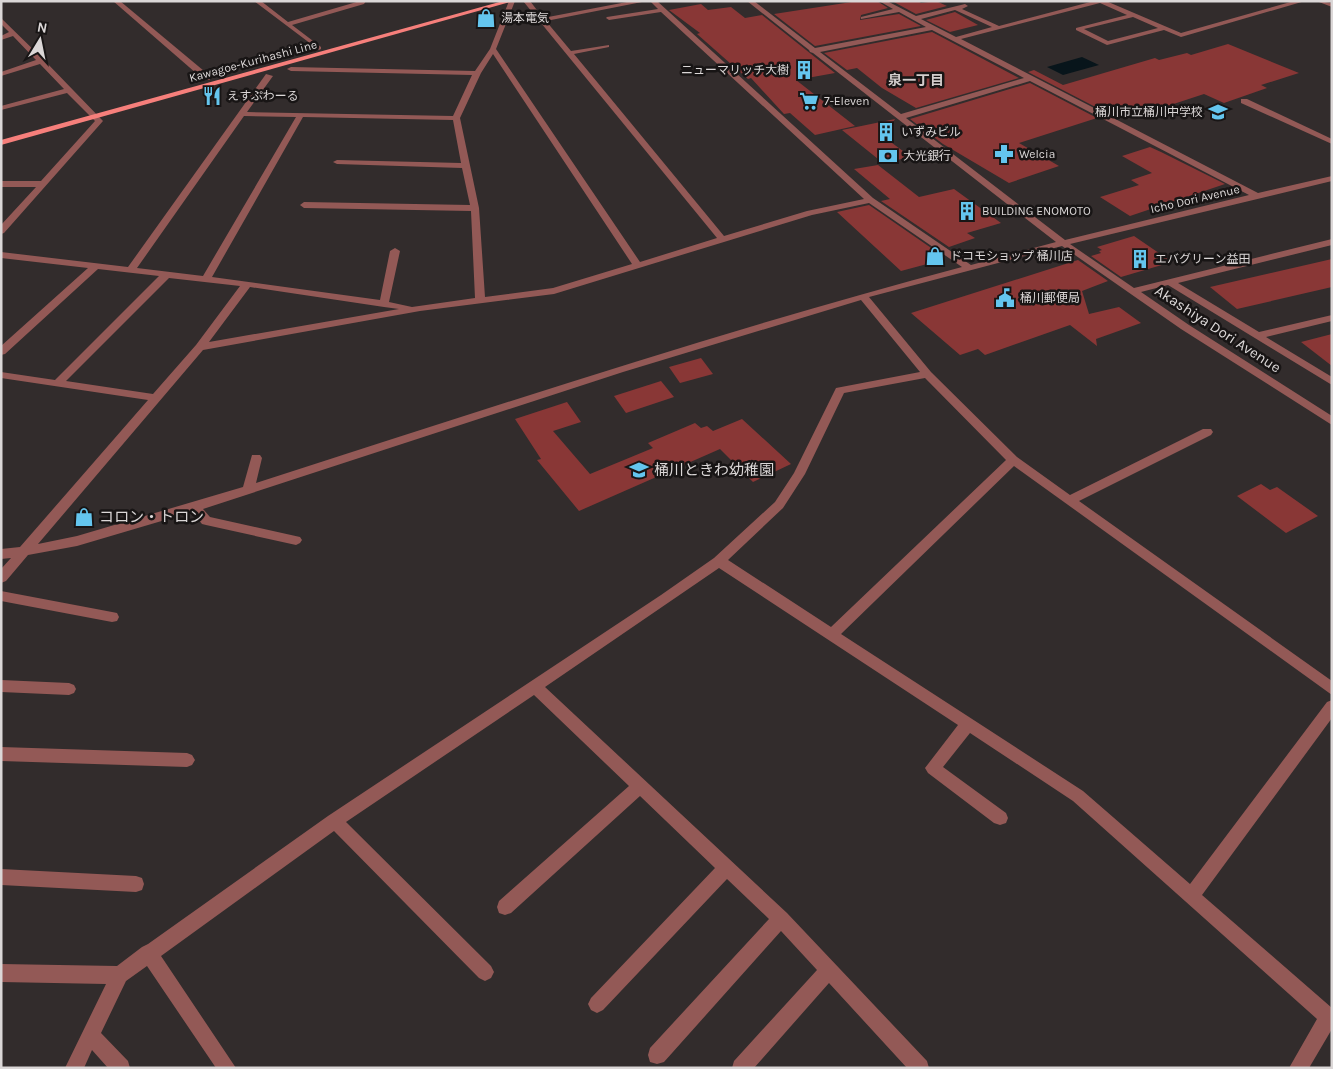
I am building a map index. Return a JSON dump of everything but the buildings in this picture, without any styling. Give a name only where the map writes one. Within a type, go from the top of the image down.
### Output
[{"type":"main road","name":"Kawagoe-Kurihashi Line","points":[[1,142],[207,78],[490,1]]},
{"type":"main road","name":"Kawagoe-Kurihashi Line","points":[[11,132],[91,114],[511,1]]},
{"type":"street","points":[[116,1],[207,78]]},
{"type":"street","points":[[257,1],[319,48]]},
{"type":"street","points":[[287,24],[362,3],[363,1]]},
{"type":"street","points":[[480,300],[475,208],[456,118],[476,73],[493,49],[511,1]]},
{"type":"street","points":[[526,1],[629,129],[722,239]]},
{"type":"street","points":[[541,20],[644,1]]},
{"type":"street","points":[[654,1],[870,200],[968,268]]},
{"type":"street","name":"Akashiya Dori Avenue","points":[[750,1],[812,51],[1063,243],[1185,327],[1332,421]]},
{"type":"street","points":[[882,1],[1260,197]]},
{"type":"street","points":[[955,39],[1101,1],[1181,35],[1302,1]]},
{"type":"street","points":[[1321,1],[1332,5]]},
{"type":"street","points":[[915,18],[965,6]]},
{"type":"street","points":[[956,8],[998,28]]},
{"type":"street","points":[[609,18],[662,10]]},
{"type":"street","points":[[863,18],[900,10]]},
{"type":"street","points":[[1134,15],[1078,29],[1107,43],[1164,28]]},
{"type":"street","points":[[1,20],[99,121],[1,231]]},
{"type":"street","points":[[812,51],[935,27]]},
{"type":"street","points":[[1,38],[14,34]]},
{"type":"street","points":[[568,53],[607,46]]},
{"type":"street","points":[[493,49],[637,264]]},
{"type":"street","points":[[1,74],[42,61]]},
{"type":"street","points":[[291,69],[476,73]]},
{"type":"street","points":[[131,270],[269,76]]},
{"type":"street","points":[[899,117],[1031,78]]},
{"type":"street","points":[[1,108],[69,90]]},
{"type":"street","points":[[1244,101],[1332,142]]},
{"type":"street","points":[[242,114],[456,118]]},
{"type":"street","points":[[206,279],[301,116]]},
{"type":"street","points":[[337,162],[467,166]]},
{"type":"street","name":"Icho Dori Avenue","points":[[1,554],[77,541],[196,507],[619,370],[863,296],[1063,243],[1260,197],[1332,178]]},
{"type":"street","points":[[1,184],[43,184]]},
{"type":"street","points":[[200,347],[420,308],[554,291],[637,264],[810,213],[870,200]]},
{"type":"street","points":[[304,205],[475,208]]},
{"type":"street","points":[[1133,291],[1332,242]]},
{"type":"street","points":[[384,304],[395,251]]},
{"type":"street","points":[[1,255],[247,284],[420,308]]},
{"type":"street","points":[[1,265],[12,256]]},
{"type":"street","points":[[1,352],[96,266]]},
{"type":"street","points":[[57,384],[167,274]]},
{"type":"street","points":[[1170,282],[1332,382]]},
{"type":"street","points":[[1,578],[21,552],[200,347],[247,284]]},
{"type":"street","points":[[863,296],[927,374],[1013,460],[1332,689]]},
{"type":"street","points":[[1257,336],[1332,318]]},
{"type":"street","points":[[74,1068],[120,975],[148,953],[334,821],[666,599],[719,561],[780,504],[799,474],[840,390],[927,374]]},
{"type":"street","points":[[1,386],[6,376],[155,398]]},
{"type":"street","points":[[1320,413],[1332,410]]},
{"type":"street","points":[[1068,501],[1207,432]]},
{"type":"street","points":[[248,490],[256,458]]},
{"type":"street","points":[[831,635],[1013,460]]},
{"type":"street","points":[[196,507],[206,522],[296,540]]},
{"type":"street","points":[[719,561],[1078,796],[1330,1019],[1298,1068]]},
{"type":"street","points":[[1,596],[112,616]]},
{"type":"street","points":[[1,686],[70,689]]},
{"type":"street","points":[[534,686],[781,919],[920,1068]]},
{"type":"street","points":[[1190,896],[1332,706]]},
{"type":"street","points":[[968,724],[933,768],[1000,818]]},
{"type":"street","points":[[1,754],[187,760]]},
{"type":"street","points":[[505,906],[639,787]]},
{"type":"street","points":[[334,821],[485,972]]},
{"type":"street","points":[[597,1004],[726,868]]},
{"type":"street","points":[[1,877],[136,884]]},
{"type":"street","points":[[657,1055],[781,919]]},
{"type":"street","points":[[148,953],[228,1068]]},
{"type":"street","points":[[741,1068],[828,971]]},
{"type":"street","points":[[1,973],[120,975]]},
{"type":"street","points":[[90,1034],[121,1068]]},
{"type":"shaded area","points":[[1082,57],[1099,65],[1063,75],[1047,67]]},
{"type":"place","name":"湯本電気","points":[[486,18]]},
{"type":"place","name":"ニューマリッチ大樹","points":[[804,70]]},
{"type":"place","name":"えすぷわーる","points":[[212,96]]},
{"type":"place","name":"7-Eleven","points":[[809,101]]},
{"type":"place","name":"桶川市立桶川中学校","points":[[1218,112]]},
{"type":"place","name":"いずみビル","points":[[886,132]]},
{"type":"place","name":"Welcia","points":[[1004,154]]},
{"type":"place","name":"大光銀行","points":[[888,156]]},
{"type":"place","name":"BUILDING ENOMOTO","points":[[967,211]]},
{"type":"place","name":"ドコモショップ 桶川店","points":[[935,256]]},
{"type":"place","name":"エバグリーン益田","points":[[1140,259]]},
{"type":"place","name":"桶川郵便局","points":[[1005,298]]},
{"type":"place","name":"桶川ときわ幼稚園","points":[[639,470]]},
{"type":"place","name":"コロン・トロン","points":[[84,517]]},
{"type":"district","name":"泉一丁目","points":[[916,80]]}]
